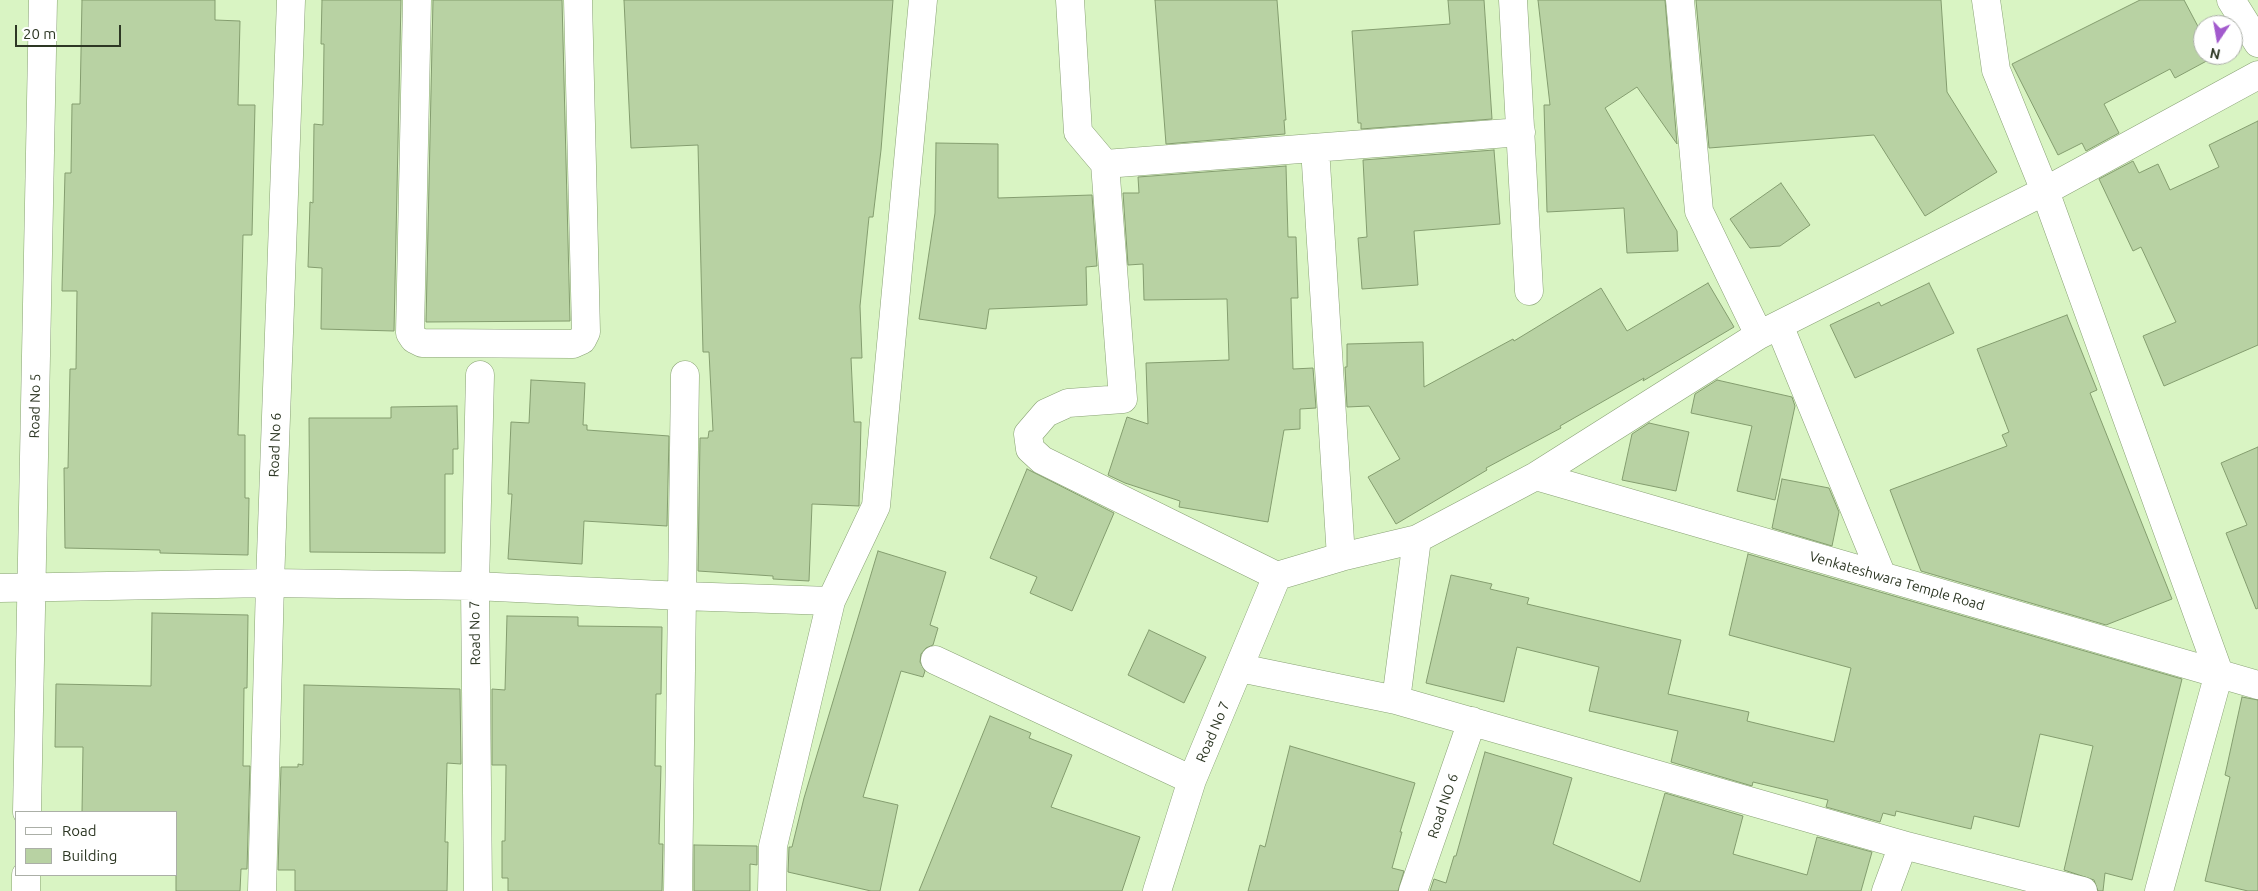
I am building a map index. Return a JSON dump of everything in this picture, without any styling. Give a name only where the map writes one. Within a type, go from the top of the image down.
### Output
[{"type":"street","name":"Road No 5","points":[[27,811],[43,0]]},
{"type":"street","name":"Road No 6","points":[[262,891],[270,583],[291,0]]},
{"type":"street","points":[[417,0],[410,333],[414,339],[422,343],[573,344],[582,340],[586,332],[578,0]]},
{"type":"street","points":[[772,891],[773,846],[831,601],[876,506],[922,0]]},
{"type":"street","points":[[1070,0],[1078,132],[1105,164],[1123,399],[1068,403],[1046,413],[1028,434],[1030,449],[1042,460],[1277,576],[1342,557],[1417,539],[1536,476],[1769,330],[2045,191],[2258,75]]},
{"type":"street","points":[[1513,0],[1529,291]]},
{"type":"street","points":[[1680,0],[1699,211],[1769,330],[1882,576]]},
{"type":"street","points":[[1986,0],[1996,70],[2045,191],[2219,673],[2159,891]]},
{"type":"street","points":[[2231,0],[2258,42]]},
{"type":"street","points":[[1105,164],[1521,132]]},
{"type":"street","points":[[1316,148],[1342,557]]},
{"type":"street","name":"Road No 7","points":[[478,891],[475,586],[480,375]]},
{"type":"street","points":[[678,891],[685,375]]},
{"type":"street","name":"Venkateshwara Temple Road","points":[[1536,476],[2258,685]]},
{"type":"street","points":[[1396,700],[1417,539]]},
{"type":"street","name":"Road No 7","points":[[1157,891],[1192,780],[1277,576]]},
{"type":"street","points":[[0,588],[270,583],[475,586],[831,601]]},
{"type":"street","points":[[935,660],[1192,780]]},
{"type":"street","points":[[1240,668],[1396,700],[1903,845],[2082,891]]},
{"type":"street","name":"Road NO 6","points":[[1413,891],[1472,721]]},
{"type":"street","points":[[1886,891],[1903,845]]},
{"type":"street","points":[[26,876],[26,891]]},
{"type":"building","points":[[82,0],[215,0],[215,20],[240,21],[238,105],[255,105],[252,235],[243,235],[238,435],[245,435],[245,498],[249,498],[248,555],[160,553],[160,550],[65,548],[64,468],[68,468],[70,369],[76,369],[77,291],[62,291],[65,173],[71,173],[72,104],[80,104]]},
{"type":"building","points":[[322,0],[401,0],[394,331],[321,329],[322,268],[308,267],[310,202],[313,203],[314,124],[323,125],[324,44],[321,44]]},
{"type":"building","points":[[433,0],[562,0],[570,321],[426,322]]},
{"type":"building","points":[[624,0],[893,0],[881,150],[873,217],[869,217],[860,306],[862,358],[851,358],[854,422],[861,422],[859,506],[812,504],[809,581],[773,579],[773,576],[698,571],[700,438],[708,438],[709,431],[713,431],[709,352],[703,352],[698,145],[631,148]]},
{"type":"building","points":[[1155,0],[1277,0],[1286,120],[1284,120],[1285,134],[1166,144]]},
{"type":"building","points":[[1448,0],[1484,0],[1492,119],[1361,129],[1361,123],[1358,123],[1352,31],[1450,24]]},
{"type":"building","points":[[1538,0],[1665,0],[1677,144],[1637,87],[1605,108],[1677,231],[1678,251],[1627,253],[1624,208],[1547,212],[1544,105],[1550,105]]},
{"type":"building","points":[[1696,0],[1941,0],[1947,92],[1997,172],[1925,216],[1874,135],[1709,148]]},
{"type":"building","points":[[2140,0],[2184,0],[2193,17],[2193,65],[2199,65],[2175,78],[2170,69],[2104,104],[2119,133],[2086,151],[2082,143],[2058,155],[2012,64]]},
{"type":"building","points":[[2258,121],[2258,345],[2164,386],[2143,336],[2176,322],[2141,247],[2133,251],[2099,179],[2133,161],[2139,173],[2158,164],[2170,190],[2219,167],[2209,145]]},
{"type":"building","points":[[936,143],[998,144],[998,198],[1092,195],[1097,266],[1086,267],[1087,305],[989,309],[986,329],[919,319],[935,213]]},
{"type":"building","points":[[1494,150],[1500,224],[1414,231],[1418,285],[1362,289],[1358,238],[1367,237],[1363,160]]},
{"type":"building","points":[[1286,166],[1288,237],[1296,237],[1298,298],[1291,298],[1293,369],[1313,368],[1316,408],[1300,409],[1300,429],[1284,430],[1268,522],[1179,507],[1180,501],[1125,483],[1108,475],[1127,417],[1148,424],[1146,363],[1229,360],[1227,299],[1144,300],[1143,264],[1128,265],[1123,193],[1139,193],[1138,177]]},
{"type":"building","points":[[1781,183],[1810,225],[1780,246],[1750,248],[1730,219]]},
{"type":"building","points":[[1708,283],[1734,327],[1643,381],[1644,378],[1560,426],[1561,428],[1486,468],[1487,470],[1396,524],[1368,477],[1400,459],[1369,406],[1347,407],[1345,367],[1347,367],[1347,344],[1423,342],[1424,387],[1513,339],[1514,341],[1601,288],[1627,331]]},
{"type":"building","points":[[1929,283],[1954,333],[1855,378],[1830,325],[1879,302],[1881,306]]},
{"type":"building","points":[[2067,315],[2097,390],[2090,393],[2172,599],[2106,625],[1921,571],[1890,490],[2007,446],[2002,435],[2009,432],[1977,349]]},
{"type":"building","points":[[531,380],[585,383],[583,425],[587,425],[587,430],[669,436],[667,526],[584,521],[582,564],[508,559],[512,494],[508,494],[511,422],[529,423]]},
{"type":"building","points":[[1717,380],[1792,397],[1795,406],[1775,500],[1737,491],[1752,426],[1691,413],[1695,394]]},
{"type":"building","points":[[457,406],[458,449],[453,449],[453,474],[445,474],[445,553],[310,552],[309,418],[391,418],[391,407]]},
{"type":"building","points":[[1649,423],[1689,432],[1676,491],[1622,480],[1632,434]]},
{"type":"building","points":[[2258,447],[2258,608],[2256,609],[2226,533],[2247,525],[2221,463]]},
{"type":"building","points":[[1027,469],[1114,513],[1072,611],[1030,593],[1037,577],[990,558]]},
{"type":"building","points":[[1782,479],[1829,488],[1839,512],[1832,546],[1772,528]]},
{"type":"building","points":[[878,551],[946,572],[930,625],[938,628],[933,645],[926,648],[921,654],[920,662],[925,671],[923,677],[901,671],[863,797],[898,805],[880,891],[871,891],[788,872],[789,847],[792,847],[804,798]]},
{"type":"building","points":[[1748,554],[2182,679],[2132,880],[2105,873],[2103,891],[2098,891],[2094,880],[2064,870],[2093,746],[2040,734],[2019,827],[1974,816],[1971,829],[1896,811],[1895,816],[1883,813],[1880,822],[1826,807],[1828,800],[1753,782],[1752,786],[1671,762],[1678,731],[1589,711],[1599,667],[1517,647],[1504,702],[1426,683],[1451,575],[1492,584],[1490,589],[1529,598],[1527,604],[1681,640],[1668,694],[1749,712],[1747,721],[1834,742],[1851,668],[1729,635]]},
{"type":"building","points":[[152,613],[248,615],[247,688],[244,688],[243,766],[250,766],[247,869],[241,869],[240,891],[176,891],[176,876],[178,876],[178,811],[82,811],[83,747],[55,747],[56,684],[151,686]]},
{"type":"building","points":[[507,616],[578,617],[578,626],[662,627],[661,694],[656,694],[655,766],[661,766],[659,844],[663,844],[662,891],[508,891],[508,878],[502,878],[502,841],[505,841],[506,765],[492,765],[492,689],[505,690]]},
{"type":"building","points":[[1149,630],[1206,657],[1184,703],[1128,675]]},
{"type":"building","points":[[304,685],[460,689],[461,764],[447,763],[445,842],[448,842],[447,891],[295,891],[295,870],[278,870],[281,767],[298,767],[298,764],[303,765]]},
{"type":"building","points":[[2242,697],[2258,700],[2258,891],[2248,891],[2205,881],[2230,777],[2225,775]]},
{"type":"building","points":[[990,716],[1031,733],[1029,738],[1072,755],[1051,807],[1140,837],[1122,891],[919,891]]},
{"type":"building","points":[[1290,746],[1415,783],[1400,832],[1402,832],[1392,868],[1404,871],[1398,891],[1248,891],[1260,845],[1265,847]]},
{"type":"building","points":[[1485,752],[1572,778],[1553,844],[1640,882],[1665,793],[1743,816],[1733,854],[1807,875],[1817,837],[1872,852],[1861,891],[1430,891],[1434,879],[1446,883],[1454,856],[1456,856]]},
{"type":"building","points":[[694,845],[757,846],[757,865],[750,864],[750,891],[694,891]]}]
